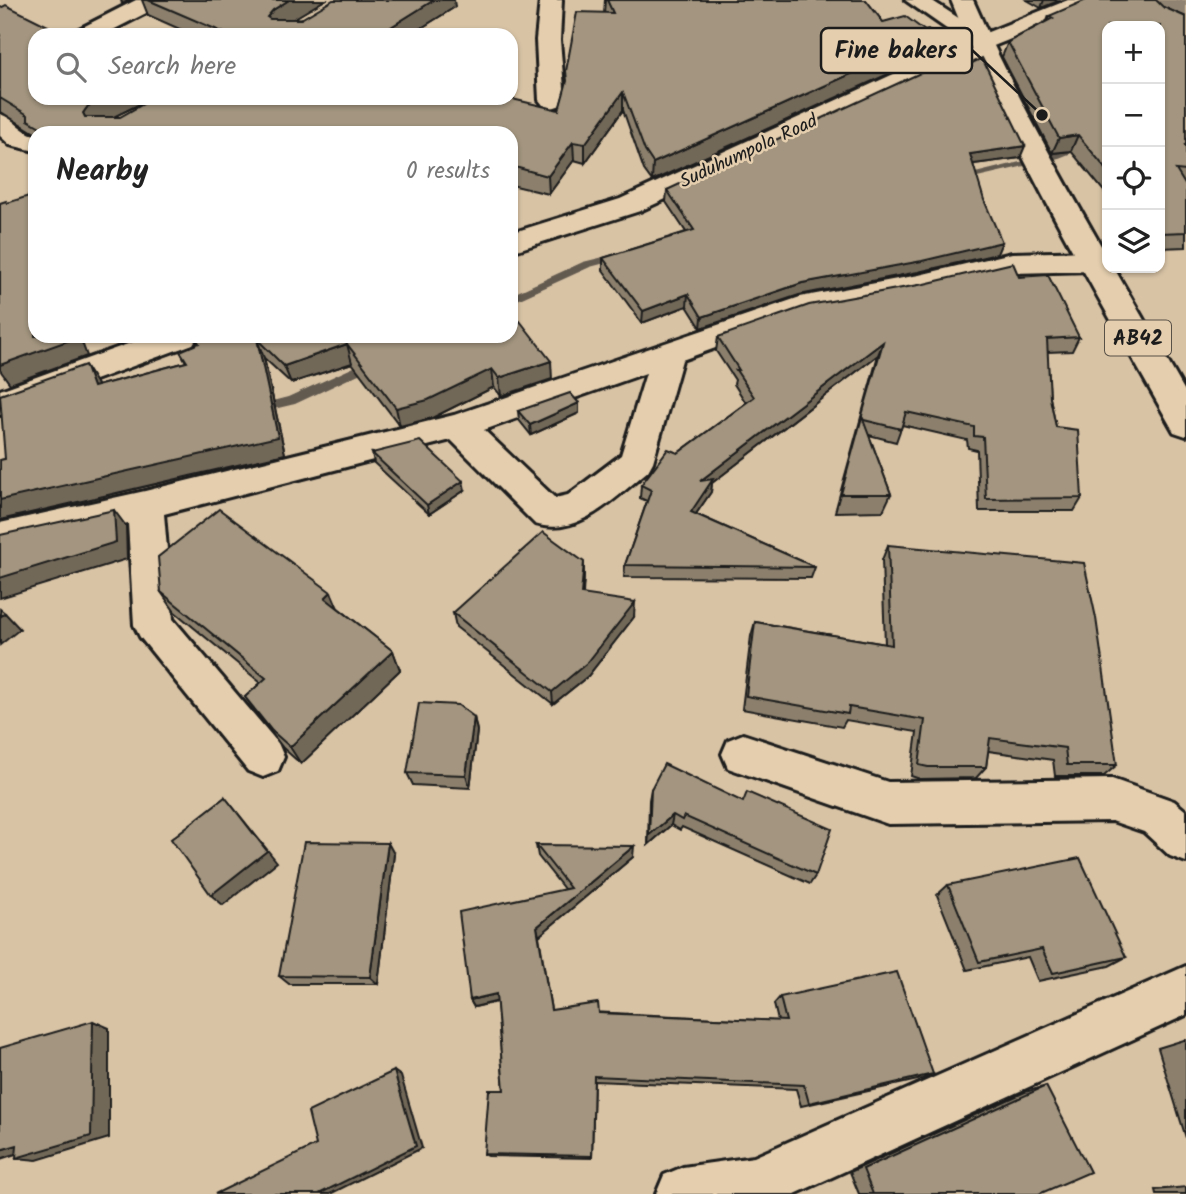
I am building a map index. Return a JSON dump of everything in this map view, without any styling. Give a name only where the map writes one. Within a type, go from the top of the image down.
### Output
[{"type":"street","points":[[99,28],[154,0]]},
{"type":"street","points":[[551,0],[548,40],[552,100]]},
{"type":"street","points":[[916,0],[982,48]]},
{"type":"street","name":"AB42","points":[[962,0],[982,48],[1029,143],[1186,424]]},
{"type":"street","name":"Suduhumpola Road","points":[[518,241],[631,205],[929,67],[982,48],[1088,0]]},
{"type":"street","points":[[0,122],[19,139],[28,141]]},
{"type":"street","points":[[0,538],[145,505],[458,426],[800,307],[919,285],[1012,263],[1093,256]]},
{"type":"street","points":[[0,404],[163,343]]},
{"type":"street","points":[[458,426],[548,514],[578,508],[636,462],[667,355]]},
{"type":"street","points":[[145,505],[154,625],[263,757]]},
{"type":"street","points":[[743,754],[888,803],[1112,800],[1158,816],[1186,840]]},
{"type":"street","points":[[683,1194],[757,1184],[1186,990]]},
{"type":"building","points":[[148,0],[289,0],[267,17],[301,19],[333,0],[434,0],[389,28],[213,28]]},
{"type":"building","points":[[607,0],[866,0],[883,22],[905,16],[925,31],[928,30],[939,37],[924,41],[653,163],[645,151],[623,92],[585,144],[573,142],[548,176],[518,168],[518,126],[39,126],[28,120],[28,115],[0,98],[0,8],[6,5],[52,28],[28,28],[28,105],[90,105],[83,113],[85,117],[120,117],[141,105],[518,105],[518,100],[559,110],[567,81],[566,71],[577,12],[613,13]]},
{"type":"building","points":[[1086,0],[1156,0],[1163,7],[1186,17],[1186,171],[1176,170],[1186,186],[1186,232],[1165,233],[1165,21],[1102,21],[1102,164],[1078,135],[1059,138],[1008,42],[1053,18],[1049,16]]},
{"type":"building","points":[[982,58],[1025,146],[970,154],[984,200],[1002,242],[922,261],[802,283],[702,317],[688,294],[643,311],[603,258],[694,230],[667,190],[942,63],[958,59],[968,65]]},
{"type":"building","points":[[28,196],[28,343],[62,343],[0,365],[0,203]]},
{"type":"building","points":[[1013,263],[1019,277],[1048,275],[1079,337],[1047,339],[1050,398],[1056,427],[1078,430],[1082,498],[986,499],[983,437],[974,436],[974,427],[906,412],[901,429],[864,420],[862,417],[861,419],[883,342],[700,481],[713,479],[691,512],[815,567],[625,565],[651,490],[641,485],[668,449],[678,453],[754,397],[718,337],[809,305],[924,284]]},
{"type":"building","points":[[520,321],[551,361],[499,378],[492,369],[428,400],[396,408],[347,344],[284,366],[261,343],[518,343]]},
{"type":"building","points":[[199,343],[258,343],[278,437],[0,500],[0,460],[5,459],[0,395],[85,365],[93,387],[187,362],[180,351]]},
{"type":"building","points":[[570,393],[579,403],[530,425],[518,411]]},
{"type":"building","points":[[862,417],[891,494],[841,494]]},
{"type":"building","points":[[420,441],[463,481],[427,505],[372,453]]},
{"type":"building","points":[[219,509],[331,592],[325,598],[393,651],[290,747],[272,731],[245,697],[266,678],[161,592],[158,557]]},
{"type":"building","points":[[114,510],[116,542],[0,578],[0,535]]},
{"type":"building","points":[[543,532],[584,562],[581,594],[635,602],[588,662],[552,692],[453,613]]},
{"type":"building","points":[[888,545],[1084,563],[1096,618],[1117,765],[1067,765],[1065,748],[990,738],[986,767],[928,767],[919,765],[925,720],[849,707],[848,714],[746,696],[755,622],[892,645]]},
{"type":"building","points":[[419,703],[458,705],[474,717],[466,775],[407,773]]},
{"type":"building","points":[[664,764],[743,802],[747,792],[832,829],[816,875],[684,816],[682,820],[673,815],[649,835],[651,789]]},
{"type":"building","points":[[225,797],[267,851],[211,895],[171,839]]},
{"type":"building","points":[[304,842],[388,843],[370,977],[279,976]]},
{"type":"building","points":[[536,845],[634,846],[537,927],[551,1010],[598,1003],[599,1013],[786,1021],[780,997],[897,972],[933,1074],[809,1103],[804,1085],[594,1076],[592,1156],[484,1154],[489,1090],[504,1090],[496,994],[470,1000],[459,912],[570,888]]},
{"type":"building","points":[[1080,858],[1126,957],[1053,973],[1042,949],[979,962],[948,885]]},
{"type":"building","points":[[93,1021],[91,1136],[16,1158],[17,1145],[0,1150],[0,1048]]},
{"type":"building","points":[[394,1071],[416,1146],[319,1194],[215,1194],[316,1145],[308,1112]]},
{"type":"building","points":[[1046,1086],[1090,1172],[1039,1194],[873,1194],[863,1169]]},
{"type":"waterway","points":[[1170,0],[1186,17]]},
{"type":"waterway","points":[[960,178],[1056,156],[1102,138]]},
{"type":"waterway","points":[[518,296],[587,264],[620,256]]},
{"type":"waterway","points":[[257,409],[291,401],[374,362]]},
{"type":"place","name":"Fine bakers","points":[[1042,115]]}]
